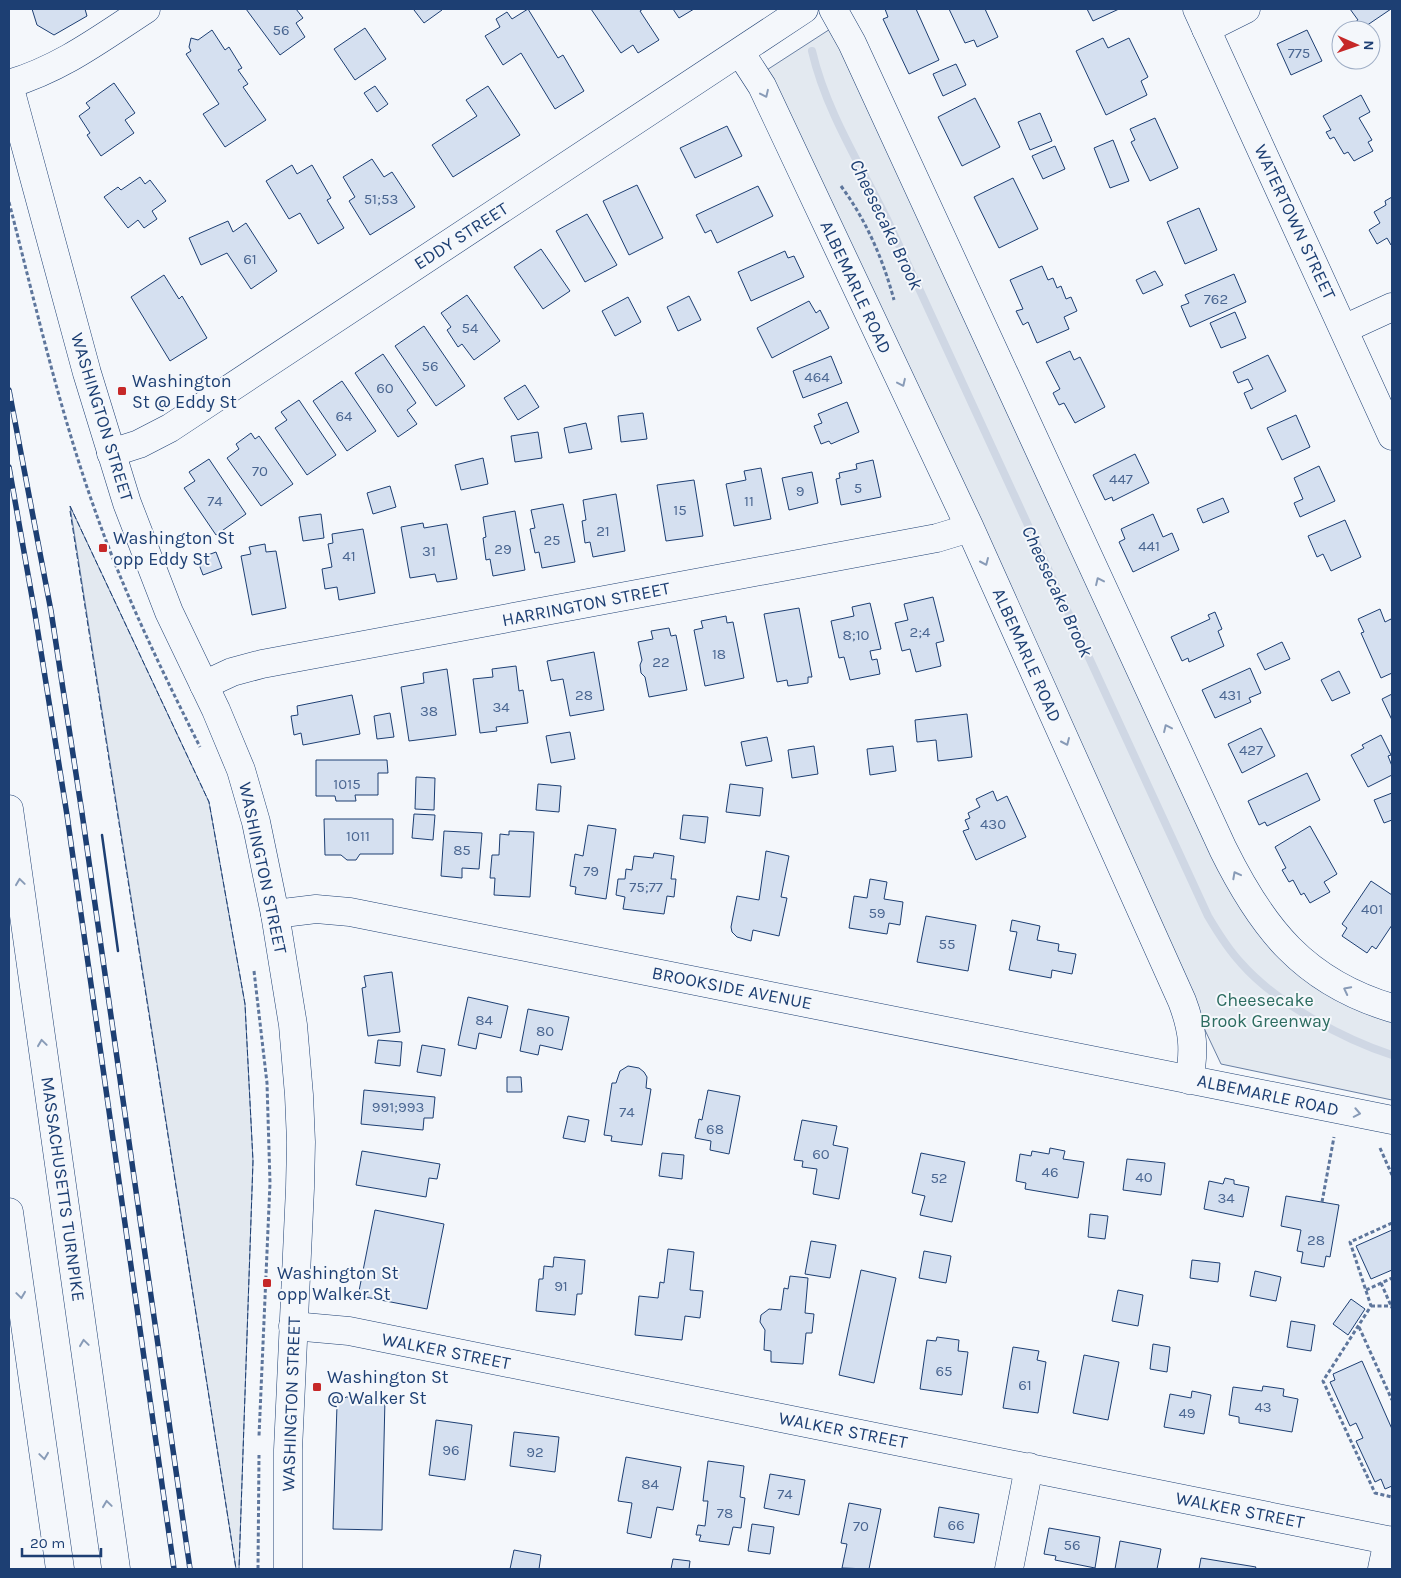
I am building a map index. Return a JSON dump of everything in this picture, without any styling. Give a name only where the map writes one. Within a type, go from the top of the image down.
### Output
[{"type":"main road","points":[[9,84],[44,72],[64,62],[146,9]]},
{"type":"main road","name":"EDDY STREET","points":[[111,453],[139,444],[170,428],[804,9]]},
{"type":"main road","points":[[832,9],[852,43],[1218,840],[1246,894],[1254,908],[1274,933],[1307,965],[1351,992],[1392,1008]]},
{"type":"main road","points":[[1201,19],[1246,9]]},
{"type":"main road","name":"WATERTOWN STREET","points":[[1201,19],[1392,436]]},
{"type":"main road","name":"ALBEMARLE ROAD","points":[[740,52],[762,86],[969,526],[1182,1001],[1190,1024],[1194,1046],[1189,1080],[1392,1120]]},
{"type":"main road","name":"WASHINGTON STREET","points":[[9,84],[87,373],[111,453],[133,521],[156,582],[181,639],[226,731],[246,785],[263,852],[275,914],[292,1025],[299,1095],[300,1188],[287,1466],[288,1569]]},
{"type":"main road","points":[[1344,329],[1392,307]]},
{"type":"main road","name":"HARRINGTON STREET","points":[[204,685],[232,672],[262,664],[937,538],[960,531],[969,526]]},
{"type":"main road","name":"MASSACHUSETTS TURNPIKE","points":[[9,809],[116,1569]]},
{"type":"main road","name":"BROOKSIDE AVENUE","points":[[275,914],[316,909],[350,912],[1189,1080]]},
{"type":"main road","points":[[9,1212],[60,1569]]},
{"type":"main road","name":"WALKER STREET","points":[[293,1326],[349,1332],[1390,1540]]},
{"type":"main road","points":[[1010,1569],[1029,1467]]},
{"type":"main road","points":[[1382,1569],[1390,1540]]},
{"type":"path","name":"WASHINGTON STREET","points":[[9,202],[61,403],[94,509],[132,606],[204,755]]},
{"type":"path","name":"WASHINGTON STREET","points":[[254,966],[267,1083],[270,1183],[259,1439]]},
{"type":"path","points":[[1322,1202],[1334,1137]]},
{"type":"path","points":[[1380,1148],[1392,1175]]},
{"type":"path","points":[[1371,1306],[1350,1242],[1392,1223]]},
{"type":"path","points":[[1376,1230],[1379,1236]]},
{"type":"path","points":[[1366,1290],[1392,1278]]},
{"type":"path","points":[[1371,1306],[1392,1307],[1381,1283]]},
{"type":"path","points":[[1371,1306],[1322,1381],[1375,1493],[1392,1497]]},
{"type":"path","points":[[1358,1326],[1392,1400]]},
{"type":"path","name":"WASHINGTON STREET","points":[[258,1569],[259,1449]]},
{"type":"green space","name":"Cheesecake Brook Greenway","points":[[841,22],[1265,921],[1392,1007],[1392,1100],[1221,1064],[756,77]]},
{"type":"green space","points":[[70,506],[209,802],[245,1004],[253,1161],[239,1569],[236,1569]]},
{"type":"building","points":[[32,9],[85,9],[87,16],[54,35],[37,25]]},
{"type":"building","points":[[246,9],[296,9],[303,18],[296,23],[305,37],[280,55]]},
{"type":"building","points":[[528,9],[558,58],[563,55],[584,91],[555,109],[521,53],[503,65],[485,36],[500,27],[496,19],[507,12],[512,19]]},
{"type":"building","points":[[591,9],[643,9],[640,11],[659,40],[638,53],[633,45],[621,53]]},
{"type":"building","points":[[673,9],[694,9],[679,18]]},
{"type":"building","points":[[885,9],[916,9],[939,60],[909,74],[883,19],[888,17]]},
{"type":"building","points":[[949,9],[985,9],[998,37],[977,47],[974,40],[965,43]]},
{"type":"building","points":[[1087,9],[1119,9],[1093,21]]},
{"type":"building","points":[[1350,9],[1391,9],[1375,20],[1358,20]]},
{"type":"building","points":[[414,10],[442,10],[424,23]]},
{"type":"building","points":[[365,28],[386,59],[355,80],[334,49]]},
{"type":"building","points":[[212,30],[225,50],[229,47],[242,68],[238,70],[248,84],[243,87],[266,120],[225,147],[203,114],[219,104],[186,54],[191,51],[189,47],[191,38],[198,40]]},
{"type":"building","points":[[1307,30],[1322,61],[1291,75],[1277,44]]},
{"type":"building","points":[[1103,38],[1108,48],[1129,38],[1148,77],[1141,81],[1147,95],[1106,115],[1076,51]]},
{"type":"building","points":[[956,64],[966,85],[943,96],[933,74]]},
{"type":"building","points":[[114,83],[135,113],[125,120],[134,133],[101,156],[87,135],[90,133],[79,116],[90,108],[86,103]]},
{"type":"building","points":[[375,86],[388,104],[377,112],[364,93]]},
{"type":"building","points":[[488,86],[520,135],[453,177],[432,145],[477,116],[466,100]]},
{"type":"building","points":[[1361,95],[1370,112],[1359,118],[1372,140],[1368,142],[1373,151],[1354,161],[1348,152],[1344,154],[1334,137],[1330,139],[1326,132],[1331,130],[1323,116]]},
{"type":"building","points":[[975,98],[1000,147],[962,166],[938,117]]},
{"type":"building","points":[[1040,113],[1052,141],[1030,150],[1018,122]]},
{"type":"building","points":[[1155,118],[1178,168],[1150,181],[1131,142],[1135,140],[1130,129]]},
{"type":"building","points":[[727,126],[742,156],[695,178],[680,148]]},
{"type":"building","points":[[1113,140],[1129,181],[1110,188],[1094,148]]},
{"type":"building","points":[[1055,146],[1065,169],[1043,179],[1032,156]]},
{"type":"building","points":[[372,159],[384,177],[392,172],[415,207],[370,235],[349,201],[355,197],[343,177]]},
{"type":"building","points":[[292,165],[297,174],[312,165],[331,198],[327,200],[344,228],[318,244],[300,213],[289,219],[266,181]]},
{"type":"building","points":[[140,177],[145,184],[150,180],[166,201],[152,211],[157,219],[144,228],[138,220],[128,228],[104,197],[118,187],[121,190]]},
{"type":"building","points":[[1013,178],[1038,229],[999,248],[974,197]]},
{"type":"building","points":[[637,185],[663,238],[629,255],[603,201]]},
{"type":"building","points":[[758,186],[773,216],[717,243],[711,230],[705,233],[696,215]]},
{"type":"building","points":[[1392,197],[1392,244],[1387,238],[1377,244],[1369,230],[1380,223],[1374,212],[1386,205],[1385,201]]},
{"type":"building","points":[[1199,208],[1217,250],[1185,264],[1167,222]]},
{"type":"building","points":[[587,214],[617,265],[585,282],[556,231]]},
{"type":"building","points":[[228,221],[233,232],[246,223],[277,271],[251,289],[227,253],[201,265],[189,238]]},
{"type":"building","points":[[541,249],[570,291],[543,309],[514,267]]},
{"type":"building","points":[[785,251],[788,258],[794,256],[804,277],[751,301],[738,272]]},
{"type":"building","points":[[1042,266],[1048,280],[1053,278],[1057,288],[1061,286],[1066,299],[1071,297],[1077,311],[1064,317],[1069,329],[1037,343],[1028,322],[1023,325],[1016,311],[1023,309],[1010,280]]},
{"type":"building","points":[[1155,271],[1163,285],[1143,294],[1136,280]]},
{"type":"building","points":[[1234,274],[1246,302],[1190,327],[1181,306],[1189,303],[1185,295]]},
{"type":"building","points":[[164,275],[179,299],[182,296],[207,338],[170,361],[131,297]]},
{"type":"building","points":[[467,295],[500,341],[474,360],[462,344],[458,347],[447,330],[451,327],[441,313]]},
{"type":"building","points":[[689,296],[701,320],[678,331],[667,307]]},
{"type":"building","points":[[628,297],[641,322],[615,336],[602,311]]},
{"type":"building","points":[[809,301],[816,313],[820,310],[829,328],[772,358],[757,328]]},
{"type":"building","points":[[1235,312],[1246,338],[1221,348],[1210,323]]},
{"type":"building","points":[[424,326],[465,386],[436,406],[395,346]]},
{"type":"building","points":[[1070,351],[1074,360],[1080,357],[1105,407],[1075,423],[1064,403],[1059,405],[1053,393],[1060,389],[1046,362]]},
{"type":"building","points":[[383,354],[416,403],[407,410],[417,424],[398,437],[355,373]]},
{"type":"building","points":[[1268,355],[1286,391],[1251,409],[1244,393],[1253,389],[1248,379],[1238,383],[1233,372]]},
{"type":"building","points":[[831,356],[842,383],[803,398],[793,371]]},
{"type":"building","points":[[342,381],[376,431],[347,451],[313,401]]},
{"type":"building","points":[[525,385],[539,407],[518,420],[504,398]]},
{"type":"building","points":[[299,400],[336,455],[307,475],[275,428],[287,420],[281,412]]},
{"type":"building","points":[[847,402],[859,432],[831,444],[829,441],[821,444],[814,426],[822,423],[818,414]]},
{"type":"building","points":[[643,413],[647,439],[621,442],[618,416]]},
{"type":"building","points":[[1296,415],[1310,447],[1282,460],[1267,428]]},
{"type":"building","points":[[586,423],[592,449],[569,453],[564,428]]},
{"type":"building","points":[[538,432],[542,458],[515,462],[511,436]]},
{"type":"building","points":[[251,433],[255,439],[259,436],[293,484],[261,506],[227,458],[239,449],[236,444]]},
{"type":"building","points":[[1135,454],[1149,483],[1113,501],[1112,497],[1105,500],[1093,475]]},
{"type":"building","points":[[483,458],[488,484],[461,490],[455,465]]},
{"type":"building","points":[[209,459],[246,514],[216,535],[184,488],[195,481],[189,472]]},
{"type":"building","points":[[873,460],[881,497],[841,505],[836,479],[840,478],[839,473],[857,469],[856,464]]},
{"type":"building","points":[[1319,466],[1335,501],[1300,517],[1294,503],[1303,499],[1294,478]]},
{"type":"building","points":[[761,468],[771,519],[734,526],[726,484],[746,480],[744,471]]},
{"type":"building","points":[[812,472],[818,503],[789,510],[782,478]]},
{"type":"building","points":[[694,480],[703,536],[666,541],[657,485]]},
{"type":"building","points":[[390,486],[396,507],[373,514],[367,493]]},
{"type":"building","points":[[616,494],[625,551],[593,557],[590,542],[585,543],[582,521],[586,520],[583,500]]},
{"type":"building","points":[[1223,498],[1229,512],[1203,523],[1197,509]]},
{"type":"building","points":[[563,504],[575,562],[542,568],[539,552],[535,553],[530,529],[535,528],[531,510]]},
{"type":"building","points":[[515,511],[525,570],[493,576],[490,559],[486,560],[483,538],[486,537],[483,517]]},
{"type":"building","points":[[321,514],[324,538],[303,541],[299,517]]},
{"type":"building","points":[[1153,514],[1163,537],[1172,533],[1179,550],[1133,572],[1119,542],[1125,539],[1121,529]]},
{"type":"building","points":[[1345,520],[1361,557],[1331,571],[1323,554],[1317,557],[1308,536]]},
{"type":"building","points":[[423,523],[424,528],[447,524],[457,579],[437,582],[435,574],[410,578],[401,527]]},
{"type":"building","points":[[363,529],[375,593],[339,600],[337,587],[325,589],[322,569],[332,567],[328,544],[333,543],[332,534]]},
{"type":"building","points":[[265,544],[266,552],[276,551],[286,608],[252,615],[241,556],[251,554],[249,547]]},
{"type":"building","points":[[216,552],[222,568],[203,575],[197,559]]},
{"type":"building","points":[[933,597],[944,641],[936,643],[941,666],[916,672],[910,649],[902,651],[895,623],[908,620],[904,604]]},
{"type":"building","points":[[870,603],[881,649],[870,651],[872,660],[877,659],[880,674],[850,680],[844,657],[839,658],[831,621],[854,616],[852,607]]},
{"type":"building","points":[[799,608],[812,677],[808,677],[808,683],[788,686],[787,680],[777,682],[764,614]]},
{"type":"building","points":[[1380,609],[1385,622],[1391,619],[1392,622],[1392,673],[1381,678],[1361,633],[1364,632],[1358,619]]},
{"type":"building","points":[[1215,612],[1222,629],[1218,631],[1224,646],[1189,662],[1188,658],[1182,661],[1171,637],[1210,619],[1208,615]]},
{"type":"building","points":[[726,616],[727,623],[733,622],[744,678],[705,686],[694,630],[703,628],[701,621]]},
{"type":"building","points":[[669,628],[671,636],[676,635],[687,690],[649,697],[645,677],[641,673],[640,665],[642,660],[638,642],[653,639],[651,631]]},
{"type":"building","points":[[1282,642],[1290,659],[1265,670],[1257,654]]},
{"type":"building","points":[[594,652],[604,710],[570,716],[563,679],[551,681],[547,661]]},
{"type":"building","points":[[516,666],[519,691],[523,690],[528,723],[496,727],[497,731],[480,733],[473,679],[493,677],[492,669]]},
{"type":"building","points":[[1250,668],[1261,693],[1249,698],[1251,702],[1215,718],[1202,690]]},
{"type":"building","points":[[447,669],[456,735],[409,741],[401,687],[424,683],[423,673]]},
{"type":"building","points":[[1339,671],[1350,693],[1332,701],[1321,680]]},
{"type":"building","points":[[1392,694],[1392,720],[1382,699]]},
{"type":"building","points":[[352,695],[360,734],[303,745],[301,733],[294,735],[291,716],[298,715],[297,706]]},
{"type":"building","points":[[390,713],[394,737],[377,739],[374,716]]},
{"type":"building","points":[[967,714],[972,757],[938,761],[936,740],[917,742],[915,720]]},
{"type":"building","points":[[1261,728],[1275,756],[1242,773],[1228,744]]},
{"type":"building","points":[[570,732],[575,759],[551,763],[546,736]]},
{"type":"building","points":[[1381,735],[1391,755],[1388,756],[1392,766],[1392,775],[1368,787],[1351,755],[1364,748],[1362,745]]},
{"type":"building","points":[[767,737],[772,761],[746,766],[741,742]]},
{"type":"building","points":[[814,746],[818,774],[792,778],[788,750]]},
{"type":"building","points":[[893,746],[896,771],[870,775],[867,749]]},
{"type":"building","points":[[316,760],[387,760],[388,773],[378,773],[378,795],[355,795],[356,801],[336,801],[335,796],[316,796]]},
{"type":"building","points":[[1307,773],[1320,800],[1267,826],[1265,822],[1259,825],[1248,801]]},
{"type":"building","points":[[416,777],[435,778],[434,810],[415,809]]},
{"type":"building","points":[[538,784],[561,786],[559,812],[536,810]]},
{"type":"building","points":[[730,784],[763,788],[760,816],[726,812]]},
{"type":"building","points":[[993,791],[997,801],[1007,796],[1026,837],[976,860],[963,831],[969,829],[965,820],[970,818],[968,813],[980,807],[976,799]]},
{"type":"building","points":[[1392,793],[1392,820],[1384,823],[1374,800]]},
{"type":"building","points":[[414,814],[435,815],[433,840],[412,838]]},
{"type":"building","points":[[683,815],[708,817],[705,843],[680,839]]},
{"type":"building","points":[[324,819],[393,819],[393,854],[360,854],[356,860],[347,860],[341,855],[325,855]]},
{"type":"building","points":[[588,825],[616,829],[606,899],[575,894],[576,887],[570,886],[575,854],[583,856]]},
{"type":"building","points":[[1310,826],[1337,874],[1324,882],[1330,892],[1310,903],[1304,893],[1301,895],[1293,880],[1289,882],[1282,870],[1286,868],[1275,847]]},
{"type":"building","points":[[444,831],[482,833],[479,869],[462,868],[462,878],[441,876]]},
{"type":"building","points":[[509,831],[534,832],[530,897],[494,895],[495,878],[490,878],[492,855],[499,855],[500,834],[509,835]]},
{"type":"building","points":[[766,851],[789,856],[781,897],[787,898],[779,936],[753,930],[751,941],[737,937],[732,932],[731,927],[737,896],[759,900]]},
{"type":"building","points":[[654,853],[674,856],[671,879],[676,879],[674,897],[667,896],[664,914],[623,909],[625,897],[616,895],[618,879],[625,879],[626,869],[632,870],[634,856],[653,858]]},
{"type":"building","points":[[870,879],[887,882],[884,899],[903,902],[900,925],[889,923],[887,934],[849,928],[854,896],[867,898]]},
{"type":"building","points":[[1371,881],[1392,895],[1392,925],[1376,949],[1372,946],[1367,953],[1342,936],[1347,928],[1342,924]]},
{"type":"building","points":[[926,916],[976,925],[968,971],[917,962]]},
{"type":"building","points":[[1012,920],[1040,926],[1037,940],[1059,944],[1058,951],[1076,954],[1072,974],[1052,970],[1051,978],[1009,970],[1017,932],[1010,931]]},
{"type":"building","points":[[392,972],[400,1032],[368,1036],[362,988],[366,987],[364,976]]},
{"type":"building","points":[[468,997],[508,1006],[501,1038],[479,1033],[476,1049],[458,1045]]},
{"type":"building","points":[[528,1009],[569,1017],[562,1050],[540,1045],[538,1055],[520,1051]]},
{"type":"building","points":[[378,1040],[402,1042],[400,1066],[375,1063]]},
{"type":"building","points":[[422,1045],[445,1049],[441,1076],[417,1072]]},
{"type":"building","points":[[628,1066],[639,1068],[644,1072],[647,1077],[646,1088],[651,1089],[642,1145],[611,1141],[612,1136],[604,1135],[612,1083],[616,1083],[620,1071]]},
{"type":"building","points":[[507,1077],[521,1077],[522,1092],[507,1092]]},
{"type":"building","points":[[364,1090],[435,1097],[433,1118],[424,1118],[423,1130],[361,1124]]},
{"type":"building","points":[[708,1090],[740,1096],[729,1154],[710,1150],[711,1141],[695,1138],[699,1119],[702,1120]]},
{"type":"building","points":[[568,1116],[589,1120],[585,1142],[563,1138]]},
{"type":"building","points":[[802,1120],[837,1126],[833,1145],[848,1148],[839,1199],[813,1194],[817,1169],[802,1167],[803,1161],[794,1160]]},
{"type":"building","points":[[1050,1148],[1065,1151],[1063,1159],[1084,1162],[1078,1198],[1025,1189],[1026,1183],[1016,1181],[1020,1154],[1031,1156],[1032,1151],[1049,1154]]},
{"type":"building","points":[[362,1151],[440,1164],[437,1179],[429,1178],[426,1197],[356,1185]]},
{"type":"building","points":[[662,1153],[684,1155],[682,1179],[659,1176]]},
{"type":"building","points":[[921,1153],[965,1162],[952,1222],[920,1215],[925,1196],[912,1193]]},
{"type":"building","points":[[1127,1159],[1165,1163],[1161,1195],[1123,1190]]},
{"type":"building","points":[[1225,1178],[1234,1180],[1234,1184],[1249,1187],[1243,1217],[1204,1209],[1209,1181],[1223,1184]]},
{"type":"building","points":[[1286,1196],[1339,1205],[1330,1257],[1326,1256],[1324,1267],[1301,1263],[1303,1252],[1297,1251],[1301,1230],[1281,1226]]},
{"type":"building","points":[[375,1210],[444,1224],[427,1309],[365,1297],[359,1291]]},
{"type":"building","points":[[1090,1214],[1108,1216],[1105,1239],[1088,1237]]},
{"type":"building","points":[[1392,1230],[1392,1270],[1371,1279],[1356,1246]]},
{"type":"building","points":[[811,1241],[836,1245],[830,1278],[805,1274]]},
{"type":"building","points":[[668,1249],[694,1252],[690,1290],[703,1291],[700,1318],[685,1316],[682,1340],[635,1335],[639,1296],[658,1298],[660,1282],[664,1283]]},
{"type":"building","points":[[924,1251],[951,1256],[946,1283],[919,1278]]},
{"type":"building","points":[[554,1257],[585,1260],[582,1294],[577,1294],[575,1315],[536,1311],[539,1279],[543,1279],[544,1266],[553,1267]]},
{"type":"building","points":[[1192,1260],[1220,1263],[1218,1282],[1190,1278]]},
{"type":"building","points":[[861,1270],[896,1278],[874,1383],[839,1375]]},
{"type":"building","points":[[1255,1271],[1281,1277],[1276,1301],[1250,1296]]},
{"type":"building","points":[[790,1276],[808,1278],[805,1313],[814,1314],[812,1333],[806,1333],[803,1364],[771,1362],[771,1351],[764,1350],[765,1330],[760,1322],[761,1315],[769,1309],[781,1310],[784,1288],[788,1289]]},
{"type":"building","points":[[1118,1290],[1143,1295],[1138,1326],[1112,1321]]},
{"type":"building","points":[[1351,1299],[1365,1309],[1348,1335],[1333,1324]]},
{"type":"building","points":[[1291,1321],[1315,1325],[1311,1351],[1287,1347]]},
{"type":"building","points":[[937,1337],[959,1340],[958,1351],[968,1352],[962,1395],[920,1389],[927,1340],[936,1341]]},
{"type":"building","points":[[1153,1344],[1170,1347],[1167,1372],[1150,1369]]},
{"type":"building","points":[[1013,1347],[1039,1351],[1037,1360],[1046,1362],[1038,1413],[1003,1408]]},
{"type":"building","points":[[1084,1355],[1119,1362],[1108,1420],[1073,1413]]},
{"type":"building","points":[[1362,1361],[1392,1429],[1392,1486],[1385,1489],[1381,1479],[1375,1482],[1356,1441],[1363,1438],[1356,1423],[1350,1426],[1330,1382],[1335,1380],[1333,1374]]},
{"type":"building","points":[[1263,1386],[1284,1389],[1283,1396],[1298,1399],[1292,1432],[1239,1423],[1239,1417],[1229,1415],[1233,1387],[1262,1391]]},
{"type":"building","points":[[1192,1391],[1211,1395],[1204,1434],[1164,1427],[1170,1394],[1191,1398]]},
{"type":"building","points":[[346,1397],[385,1398],[382,1530],[333,1529],[337,1405]]},
{"type":"building","points":[[436,1420],[472,1425],[465,1480],[429,1475]]},
{"type":"building","points":[[514,1432],[559,1437],[555,1472],[510,1466]]},
{"type":"building","points":[[626,1457],[681,1467],[673,1510],[657,1507],[651,1538],[627,1533],[632,1503],[618,1501]]},
{"type":"building","points":[[708,1461],[744,1466],[740,1497],[745,1498],[741,1528],[733,1527],[729,1545],[699,1541],[701,1535],[696,1535],[698,1525],[705,1526],[708,1501],[703,1501]]},
{"type":"building","points":[[770,1474],[805,1480],[799,1515],[764,1508]]},
{"type":"building","points":[[849,1503],[881,1509],[869,1569],[842,1568],[847,1544],[841,1543]]},
{"type":"building","points":[[939,1507],[979,1514],[974,1543],[934,1537]]},
{"type":"building","points":[[752,1524],[774,1527],[770,1554],[748,1551]]},
{"type":"building","points":[[1049,1528],[1100,1537],[1095,1568],[1055,1560],[1056,1556],[1044,1554]]},
{"type":"building","points":[[1120,1541],[1161,1549],[1157,1569],[1115,1569]]},
{"type":"building","points":[[514,1550],[541,1555],[539,1569],[510,1569]]},
{"type":"building","points":[[1201,1558],[1256,1567],[1255,1569],[1199,1569]]},
{"type":"building","points":[[673,1559],[690,1561],[689,1569],[671,1569]]},
{"type":"waterway","name":"Cheesecake Brook","points":[[812,51],[818,73],[835,116],[887,219],[1208,916],[1236,958],[1272,992],[1311,1018],[1353,1040],[1392,1055]]},
{"type":"railway","points":[[9,390],[51,611],[82,813],[190,1569]]},
{"type":"railway","points":[[9,467],[67,815],[174,1569]]},
{"type":"fence","points":[[70,506],[209,802],[245,1004],[253,1161],[239,1569]]},
{"type":"fence","points":[[70,511],[236,1569]]},
{"type":"wall","points":[[102,835],[118,951]]},
{"type":"place","name":"Washington St @ Eddy St","points":[[122,391]]},
{"type":"place","name":"Washington St opp Eddy St","points":[[103,548]]},
{"type":"place","name":"Washington St opp Walker St","points":[[267,1283]]},
{"type":"place","name":"Washington St @ Walker St","points":[[317,1387]]}]
